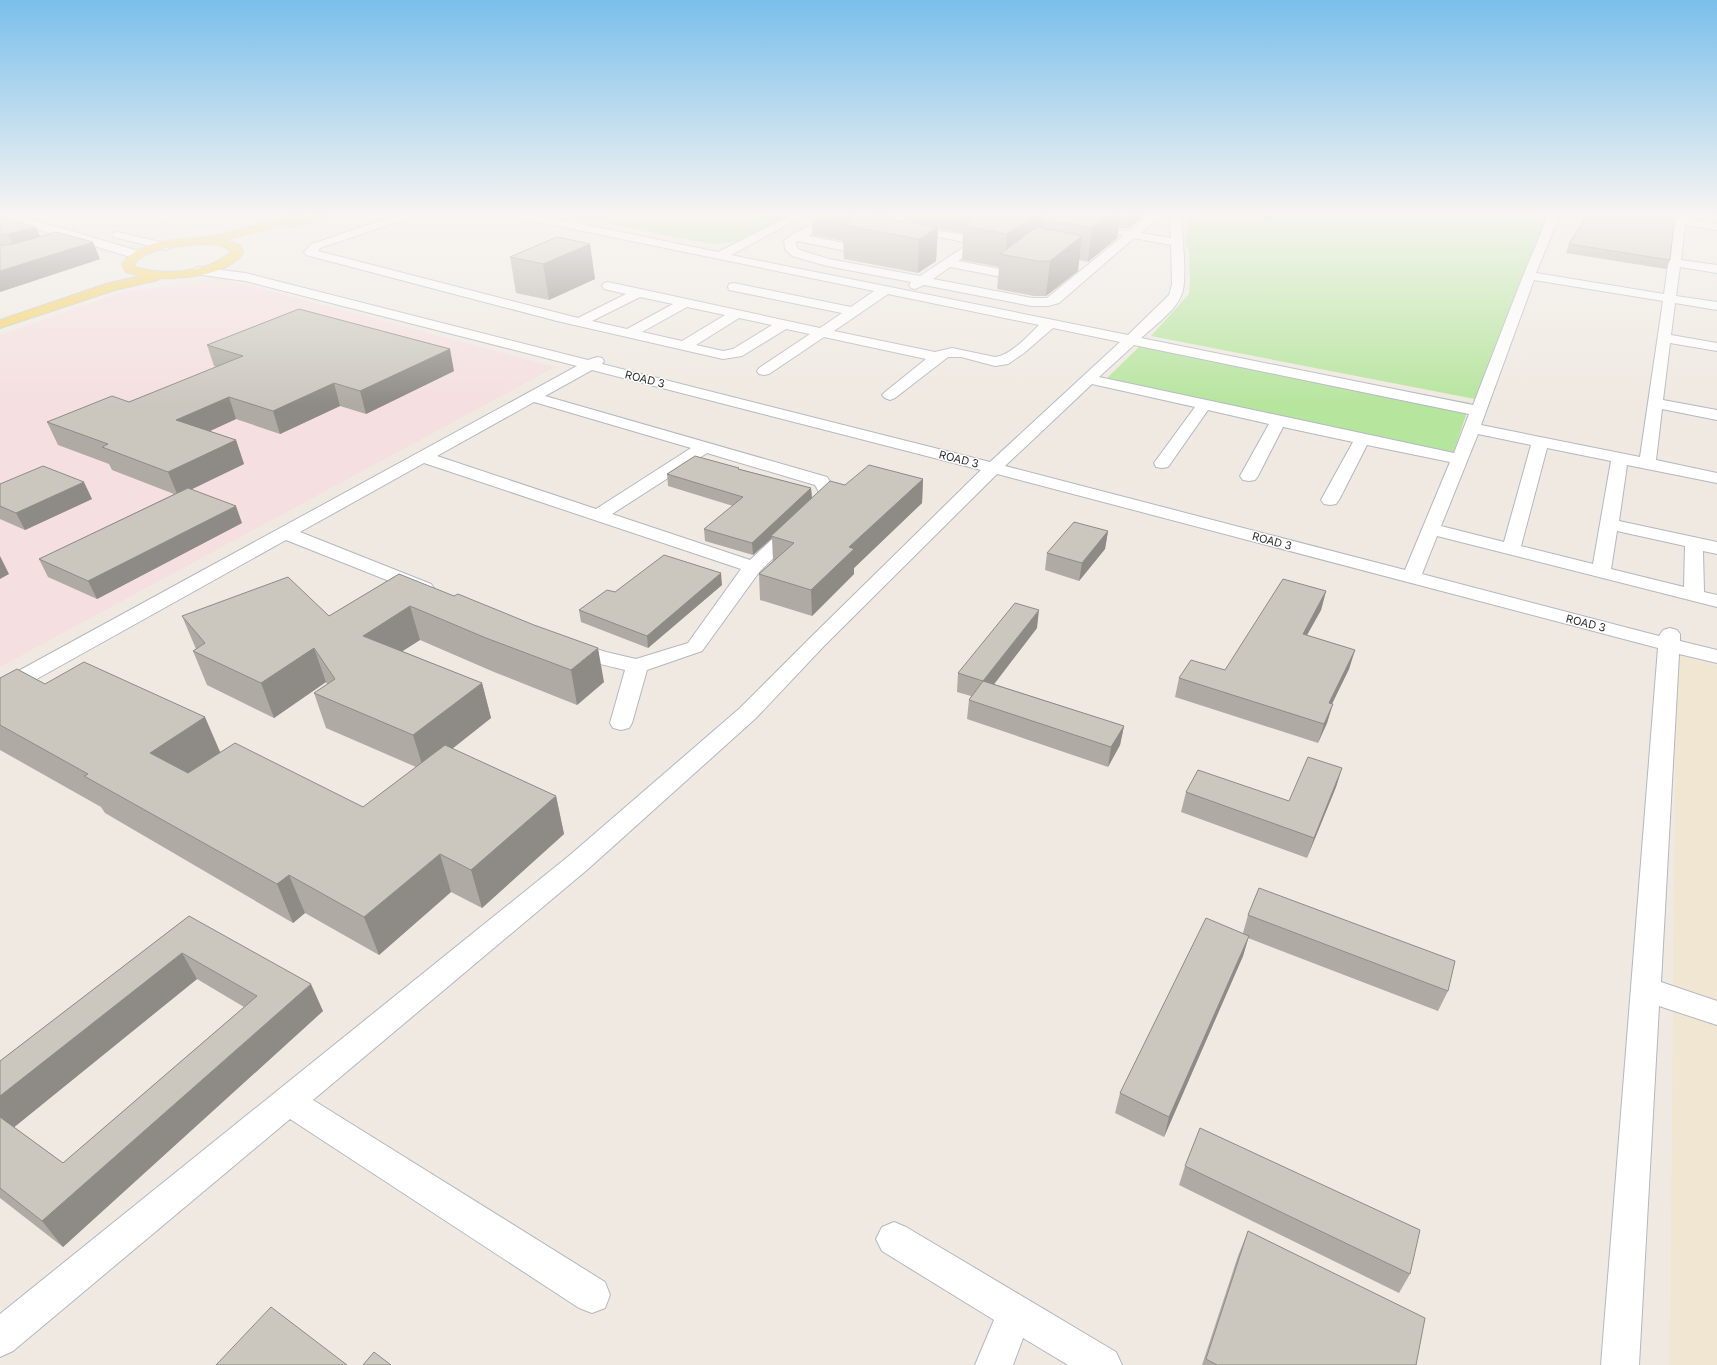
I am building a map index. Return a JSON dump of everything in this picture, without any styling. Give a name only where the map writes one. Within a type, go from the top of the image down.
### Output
[{"type":"main road","points":[[0,314],[105,278]]},
{"type":"main road","points":[[0,324],[110,287],[153,278]]},
{"type":"street","name":"ROAD 3","points":[[248,278],[471,336],[596,362]]},
{"type":"street","name":"ROAD 3","points":[[273,278],[1670,639],[1717,646]]},
{"type":"street","points":[[409,278],[580,322],[723,355],[732,355],[737,353],[784,324]]},
{"type":"street","points":[[699,306],[734,287],[748,278]]},
{"type":"street","points":[[825,278],[1478,411]]},
{"type":"street","points":[[911,278],[1032,302],[1048,302],[1054,300],[1081,278]]},
{"type":"street","points":[[902,294],[926,278]]},
{"type":"street","points":[[982,292],[1002,278]]},
{"type":"street","points":[[0,1338],[579,862],[748,713],[817,642],[997,464],[1168,305],[1175,296],[1178,278]]},
{"type":"street","points":[[1413,572],[1472,428],[1528,278]]},
{"type":"street","points":[[1539,278],[1717,306]]},
{"type":"street","points":[[1647,464],[1673,278]]},
{"type":"street","points":[[608,286],[937,357]]},
{"type":"street","points":[[734,287],[854,311]]},
{"type":"street","points":[[764,370],[885,290]]},
{"type":"street","points":[[580,322],[636,293]]},
{"type":"street","points":[[630,333],[685,303]]},
{"type":"street","points":[[684,346],[737,314]]},
{"type":"street","points":[[890,395],[937,357],[946,352],[996,361],[1004,361],[1050,324]]},
{"type":"street","points":[[1664,338],[1717,347]]},
{"type":"street","points":[[0,690],[596,362]]},
{"type":"street","points":[[1089,379],[1459,459]]},
{"type":"street","points":[[533,397],[821,481],[828,492],[826,498],[753,567],[695,647],[637,666],[599,658],[555,640]]},
{"type":"street","points":[[1656,403],[1717,415]]},
{"type":"street","points":[[1162,463],[1204,405]]},
{"type":"street","points":[[1249,476],[1278,421]]},
{"type":"street","points":[[1472,428],[1717,478]]},
{"type":"street","points":[[1330,500],[1362,439]]},
{"type":"street","points":[[1511,550],[1540,442]]},
{"type":"street","points":[[597,516],[705,447]]},
{"type":"street","points":[[423,457],[753,567]]},
{"type":"street","points":[[1601,572],[1620,458]]},
{"type":"street","points":[[1610,524],[1717,548]]},
{"type":"street","points":[[1430,529],[1717,601]]},
{"type":"street","points":[[286,533],[438,594]]},
{"type":"street","points":[[1694,543],[1694,595]]},
{"type":"street","points":[[1620,1365],[1670,639]]},
{"type":"street","name":"ROAD 3","points":[[1670,639],[1717,657]]},
{"type":"street","points":[[621,723],[637,666]]},
{"type":"street","points":[[1646,989],[1717,1013]]},
{"type":"street","points":[[288,1101],[592,1295]]},
{"type":"street","points":[[894,1239],[1103,1365]]},
{"type":"street","points":[[994,1365],[1015,1312]]},
{"type":"shaded area","points":[[220,278],[555,367],[0,667],[0,335],[123,292]]},
{"type":"shaded area","points":[[1676,655],[1717,666],[1717,1365],[1670,1365]]},
{"type":"green space","points":[[1190,278],[1523,278],[1475,399],[1151,336],[1189,294]]},
{"type":"green space","points":[[1145,341],[1470,403],[1453,454],[1105,380]]},
{"type":"building","points":[[299,309],[450,349],[360,391],[334,383],[273,411],[229,397],[176,420],[236,440],[168,472],[102,447],[108,444],[47,422],[112,396],[129,402],[243,356],[207,345]]},
{"type":"building","points":[[695,456],[811,488],[752,543],[704,529],[743,497],[667,474]]},
{"type":"building","points":[[869,465],[923,479],[849,547],[854,549],[811,590],[759,574],[794,543],[771,536],[830,481],[845,485]]},
{"type":"building","points":[[43,466],[84,482],[16,513],[0,506],[0,484]]},
{"type":"building","points":[[188,488],[236,506],[88,581],[39,559]]},
{"type":"building","points":[[1074,522],[1108,531],[1082,563],[1047,553]]},
{"type":"building","points":[[664,555],[721,573],[647,636],[579,610],[607,590],[615,592]]},
{"type":"building","points":[[399,574],[454,596],[458,594],[534,625],[598,648],[571,670],[486,638],[410,606],[363,636],[482,683],[413,735],[314,693],[335,679],[314,648],[261,683],[193,651],[205,643],[182,616],[288,577],[329,616]]},
{"type":"building","points":[[1283,579],[1326,591],[1303,634],[1355,650],[1329,703],[1333,704],[1324,724],[1179,678],[1191,660],[1225,670]]},
{"type":"building","points":[[1015,603],[1039,610],[983,681],[958,673]]},
{"type":"building","points":[[84,662],[205,717],[150,753],[188,773],[235,743],[363,807],[445,745],[556,796],[471,870],[440,854],[364,917],[289,875],[277,884],[84,776],[88,774],[0,725],[0,678],[17,669],[45,684]]},
{"type":"building","points":[[983,681],[1124,726],[1111,747],[969,700]]},
{"type":"building","points":[[1308,757],[1342,768],[1314,838],[1186,792],[1198,770],[1289,801]]},
{"type":"building","points":[[1259,888],[1455,961],[1448,991],[1248,915]]},
{"type":"building","points":[[189,916],[311,984],[42,1221],[0,1188],[0,1117],[63,1163],[257,996],[182,953],[0,1096],[0,1061]]},
{"type":"building","points":[[1206,918],[1249,936],[1169,1117],[1120,1093]]},
{"type":"building","points":[[1200,1128],[1420,1230],[1410,1274],[1185,1166]]},
{"type":"building","points":[[1248,1231],[1425,1318],[1416,1365],[1217,1365],[1206,1359]]},
{"type":"building","points":[[271,1307],[347,1365],[216,1365]]},
{"type":"building","points":[[374,1352],[391,1365],[363,1365]]}]
